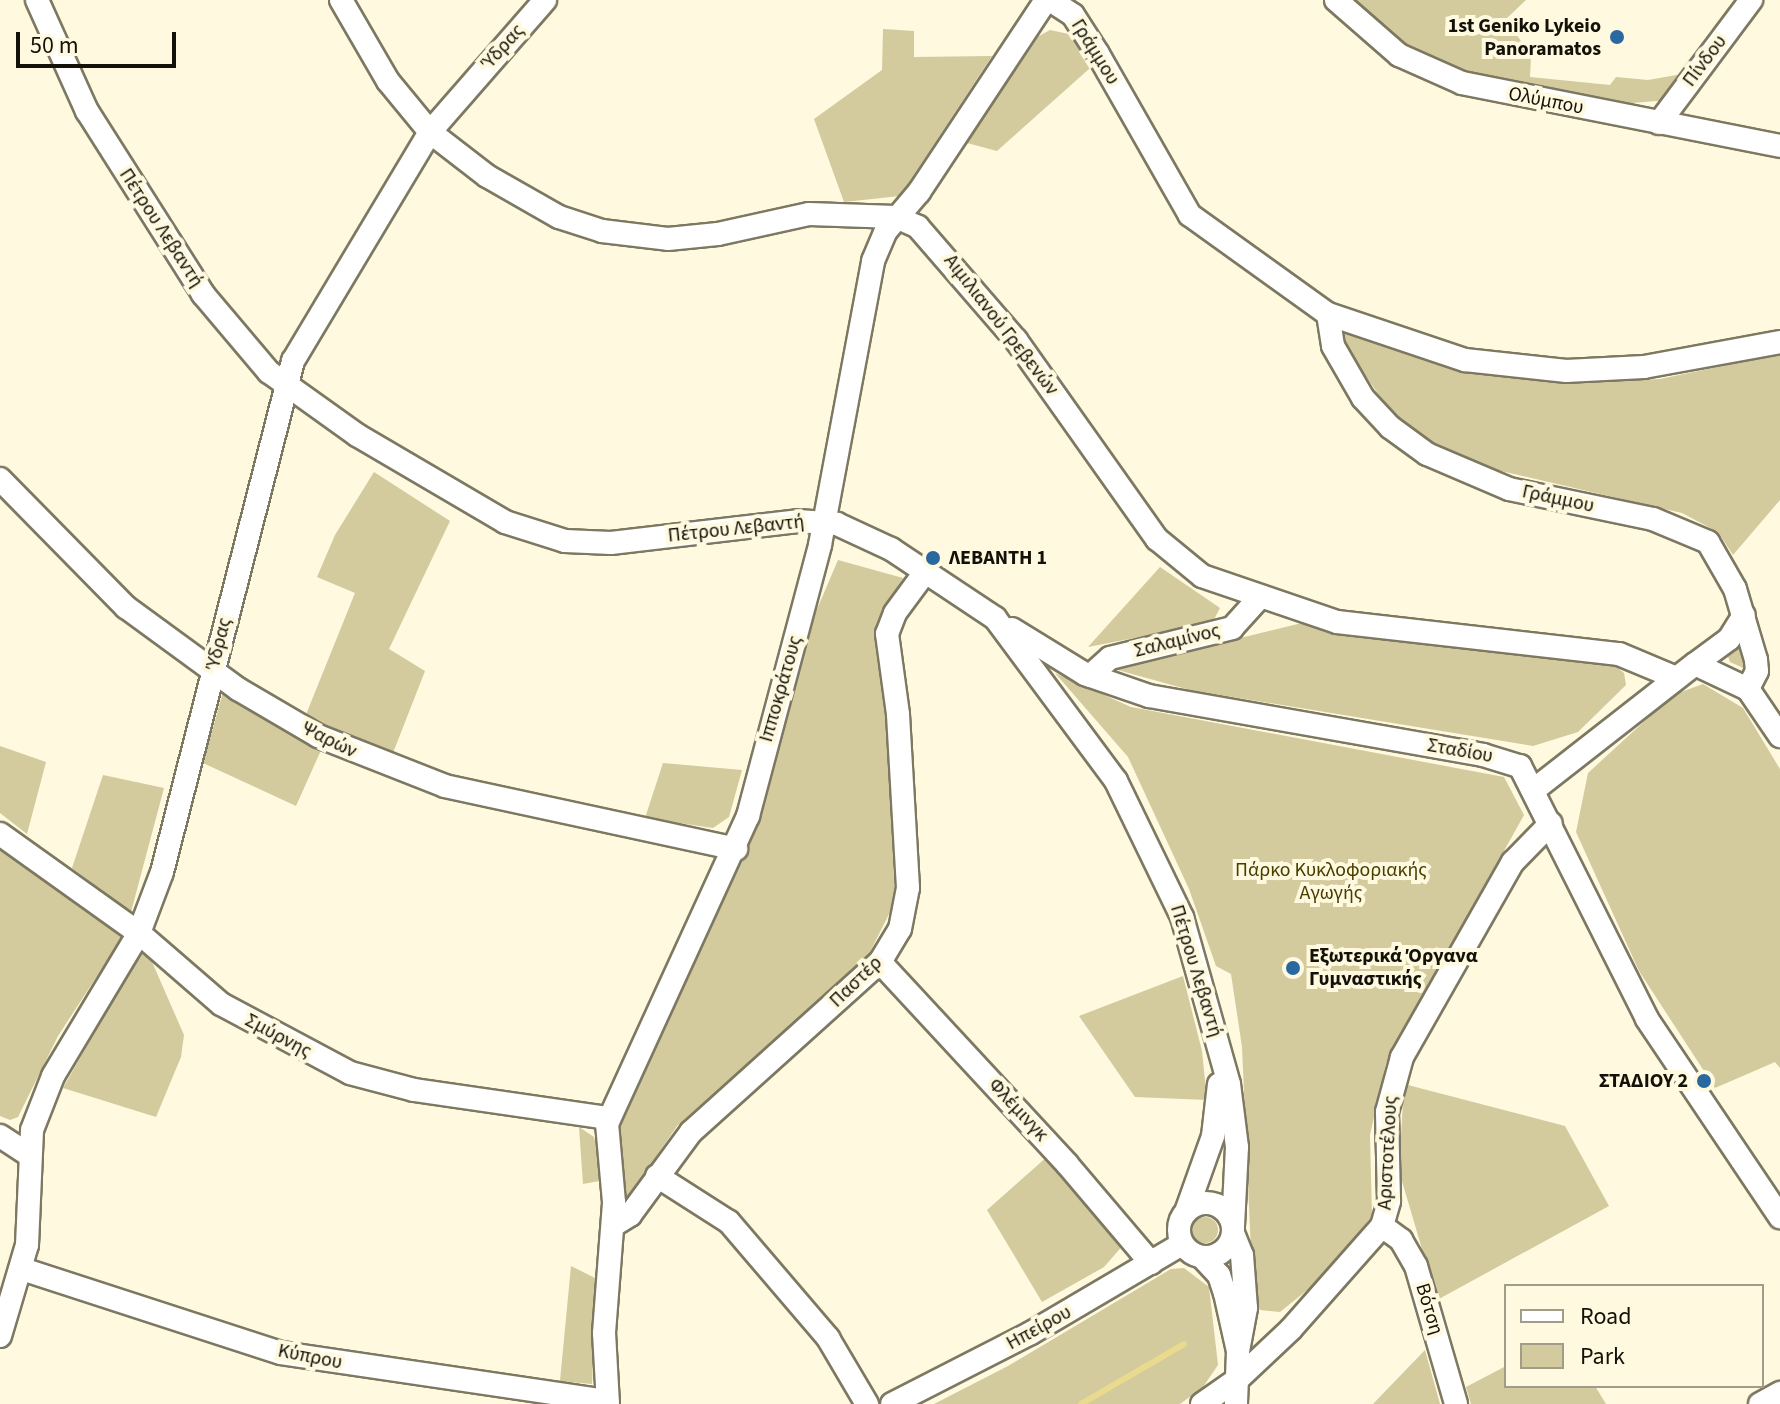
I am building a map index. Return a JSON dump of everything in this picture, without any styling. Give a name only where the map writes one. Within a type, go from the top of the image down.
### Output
[{"type":"street","name":"Πέτρου Λεβαντή","points":[[37,0],[74,87],[165,238],[224,321],[284,385],[444,490],[505,522],[557,539],[611,543],[784,521],[825,521],[859,533],[926,571],[995,618],[1129,804],[1182,917],[1219,1043],[1237,1147],[1233,1230],[1242,1255],[1246,1308],[1238,1351],[1236,1404]]},
{"type":"street","points":[[341,0],[388,81],[430,132],[529,202],[602,231],[681,239],[797,215],[896,217]]},
{"type":"street","name":"Ύδρας","points":[[0,1336],[22,1269],[30,1226],[28,1154],[53,1076],[139,933],[162,872],[284,385],[318,315],[430,132],[545,0]]},
{"type":"street","name":"Ιπποκράτους","points":[[608,1402],[604,1333],[614,1225],[608,1118],[736,849],[825,521],[872,265],[896,217],[919,192],[1048,0]]},
{"type":"street","name":"Γράμμου","points":[[1048,0],[1073,15],[1190,215],[1328,314],[1465,360],[1566,371],[1658,365],[1780,342]]},
{"type":"street","name":"Ολύμπου","points":[[1336,0],[1382,43],[1441,76],[1780,146]]},
{"type":"street","name":"Πίνδου","points":[[1659,123],[1751,0]]},
{"type":"street","name":"Αιμιλιανού Γρεβενών","points":[[896,217],[918,227],[973,285],[1166,550],[1202,576],[1258,599],[1391,632],[1619,654],[1674,677]]},
{"type":"street","name":"Γράμμου","points":[[1328,314],[1330,337],[1346,372],[1372,409],[1399,434],[1459,471],[1509,489],[1653,519],[1698,534],[1724,564],[1744,615],[1758,669],[1748,689]]},
{"type":"street","name":"Ψαρών","points":[[0,479],[114,597],[213,671],[318,736],[411,776],[556,814],[736,849]]},
{"type":"street","name":"Παστέρ","points":[[614,1225],[630,1215],[657,1176],[711,1112],[880,962],[904,919],[908,888],[898,714],[887,634],[895,613],[926,571]]},
{"type":"street","name":"Σαλαμίνος","points":[[1090,676],[1110,658],[1232,628],[1258,599]]},
{"type":"street","points":[[1535,789],[1674,677],[1729,639],[1744,615]]},
{"type":"street","name":"Σταδίου","points":[[995,618],[1090,676],[1163,699],[1508,760],[1523,769],[1647,1019],[1780,1217]]},
{"type":"street","points":[[1695,664],[1748,689],[1780,736]]},
{"type":"street","name":"Αριστοτέλους","points":[[1202,1404],[1238,1379],[1337,1281],[1382,1226],[1389,1201],[1387,1112],[1402,1057],[1513,862],[1551,823]]},
{"type":"street","name":"Σμύρνης","points":[[0,834],[139,933],[233,1012],[365,1079],[608,1118]]},
{"type":"street","name":"Φλέμινγκ","points":[[880,962],[1067,1164],[1151,1263]]},
{"type":"street","points":[[1186,1212],[1198,1204],[1214,1204],[1233,1230],[1220,1254],[1202,1257],[1182,1244],[1179,1224],[1213,1136],[1219,1043]]},
{"type":"street","points":[[0,1136],[28,1154]]},
{"type":"street","points":[[657,1176],[729,1222],[828,1338],[867,1404]]},
{"type":"street","name":"Βότση","points":[[1382,1226],[1401,1240],[1416,1266],[1456,1404]]},
{"type":"street","name":"Ηπείρου","points":[[892,1404],[1182,1244]]},
{"type":"street","name":"Πέτρου Λεβαντή","points":[[1202,1257],[1222,1283],[1238,1351]]},
{"type":"street","name":"Κύπρου","points":[[22,1269],[281,1353],[608,1402]]},
{"type":"street","points":[[1760,1404],[1780,1393]]},
{"type":"green space","points":[[1343,0],[1526,0],[1506,19],[1531,56],[1530,77],[1610,85],[1616,77],[1648,80],[1688,73],[1668,100],[1620,104],[1446,70],[1404,49]]},
{"type":"green space","points":[[883,29],[914,31],[914,57],[992,56],[900,196],[844,202],[814,119],[882,70]]},
{"type":"green space","points":[[1050,30],[1073,35],[1092,60],[1089,69],[997,151],[967,143],[1030,41]]},
{"type":"green space","points":[[1351,330],[1467,369],[1571,384],[1660,379],[1780,354],[1780,500],[1733,555],[1718,532],[1682,513],[1475,465],[1423,437],[1389,410],[1340,338]]},
{"type":"green space","points":[[374,472],[450,521],[389,649],[425,671],[391,758],[348,742],[305,717],[355,593],[317,577],[335,535]]},
{"type":"green space","points":[[838,560],[903,578],[878,625],[875,644],[888,725],[895,902],[868,956],[677,1126],[627,1199],[621,1197],[620,1118],[743,855],[809,628]]},
{"type":"green space","points":[[1160,567],[1220,608],[1212,623],[1088,647]]},
{"type":"green space","points":[[1302,623],[1614,665],[1624,673],[1626,685],[1578,732],[1533,746],[1190,690],[1114,669]]},
{"type":"green space","points":[[1743,633],[1750,671],[1730,662],[1727,654]]},
{"type":"green space","name":"Πάρκο Κυκλοφοριακής Αγωγής","points":[[1055,673],[1131,707],[1504,777],[1524,815],[1386,1063],[1370,1135],[1372,1216],[1321,1279],[1280,1312],[1260,1310],[1253,1297],[1242,1047],[1231,974],[1216,966],[1189,889],[1128,757]]},
{"type":"green space","points":[[1703,684],[1743,708],[1780,769],[1780,1068],[1775,1062],[1715,1088],[1639,971],[1576,832],[1588,773],[1673,695]]},
{"type":"green space","points":[[223,692],[286,733],[322,748],[296,806],[203,763]]},
{"type":"green space","points":[[0,746],[46,762],[27,834],[0,813]]},
{"type":"green space","points":[[663,763],[742,770],[729,817],[713,828],[645,818]]},
{"type":"green space","points":[[103,775],[164,788],[131,912],[72,868]]},
{"type":"green space","points":[[0,847],[123,936],[58,1036],[18,1117],[10,1120],[0,1116]]},
{"type":"green space","points":[[141,951],[149,955],[184,1035],[181,1057],[156,1117],[63,1088]]},
{"type":"green space","points":[[1183,976],[1202,1051],[1207,1100],[1135,1097],[1079,1016]]},
{"type":"green space","points":[[1404,1084],[1565,1126],[1609,1206],[1437,1300],[1399,1171]]},
{"type":"green space","points":[[579,1127],[594,1137],[605,1180],[583,1184]]},
{"type":"green space","points":[[1048,1156],[1125,1243],[1104,1267],[1042,1302],[987,1210]]},
{"type":"green space","points":[[1205,1217],[1214,1221],[1218,1230],[1214,1239],[1205,1243],[1196,1239],[1192,1230],[1196,1221]]},
{"type":"green space","points":[[571,1266],[597,1279],[592,1384],[560,1381]]},
{"type":"green space","points":[[1184,1268],[1209,1287],[1218,1365],[1203,1387],[1180,1404],[934,1404],[1008,1366],[1171,1269]]},
{"type":"green space","points":[[1425,1350],[1440,1404],[1373,1404]]},
{"type":"green space","points":[[1504,1367],[1504,1388],[1596,1388],[1606,1404],[1471,1404],[1466,1387]]},
{"type":"waterway","points":[[1081,1404],[1184,1344]]},
{"type":"place","name":"1st Geniko Lykeio Panoramatos","points":[[1617,37]]},
{"type":"place","name":"ΛΕΒΑΝΤΗ 1","points":[[933,558]]},
{"type":"place","name":"Εξωτερικά Όργανα Γυμναστικής","points":[[1293,968]]},
{"type":"place","name":"ΣΤΑΔΙΟΥ 2","points":[[1704,1081]]}]
